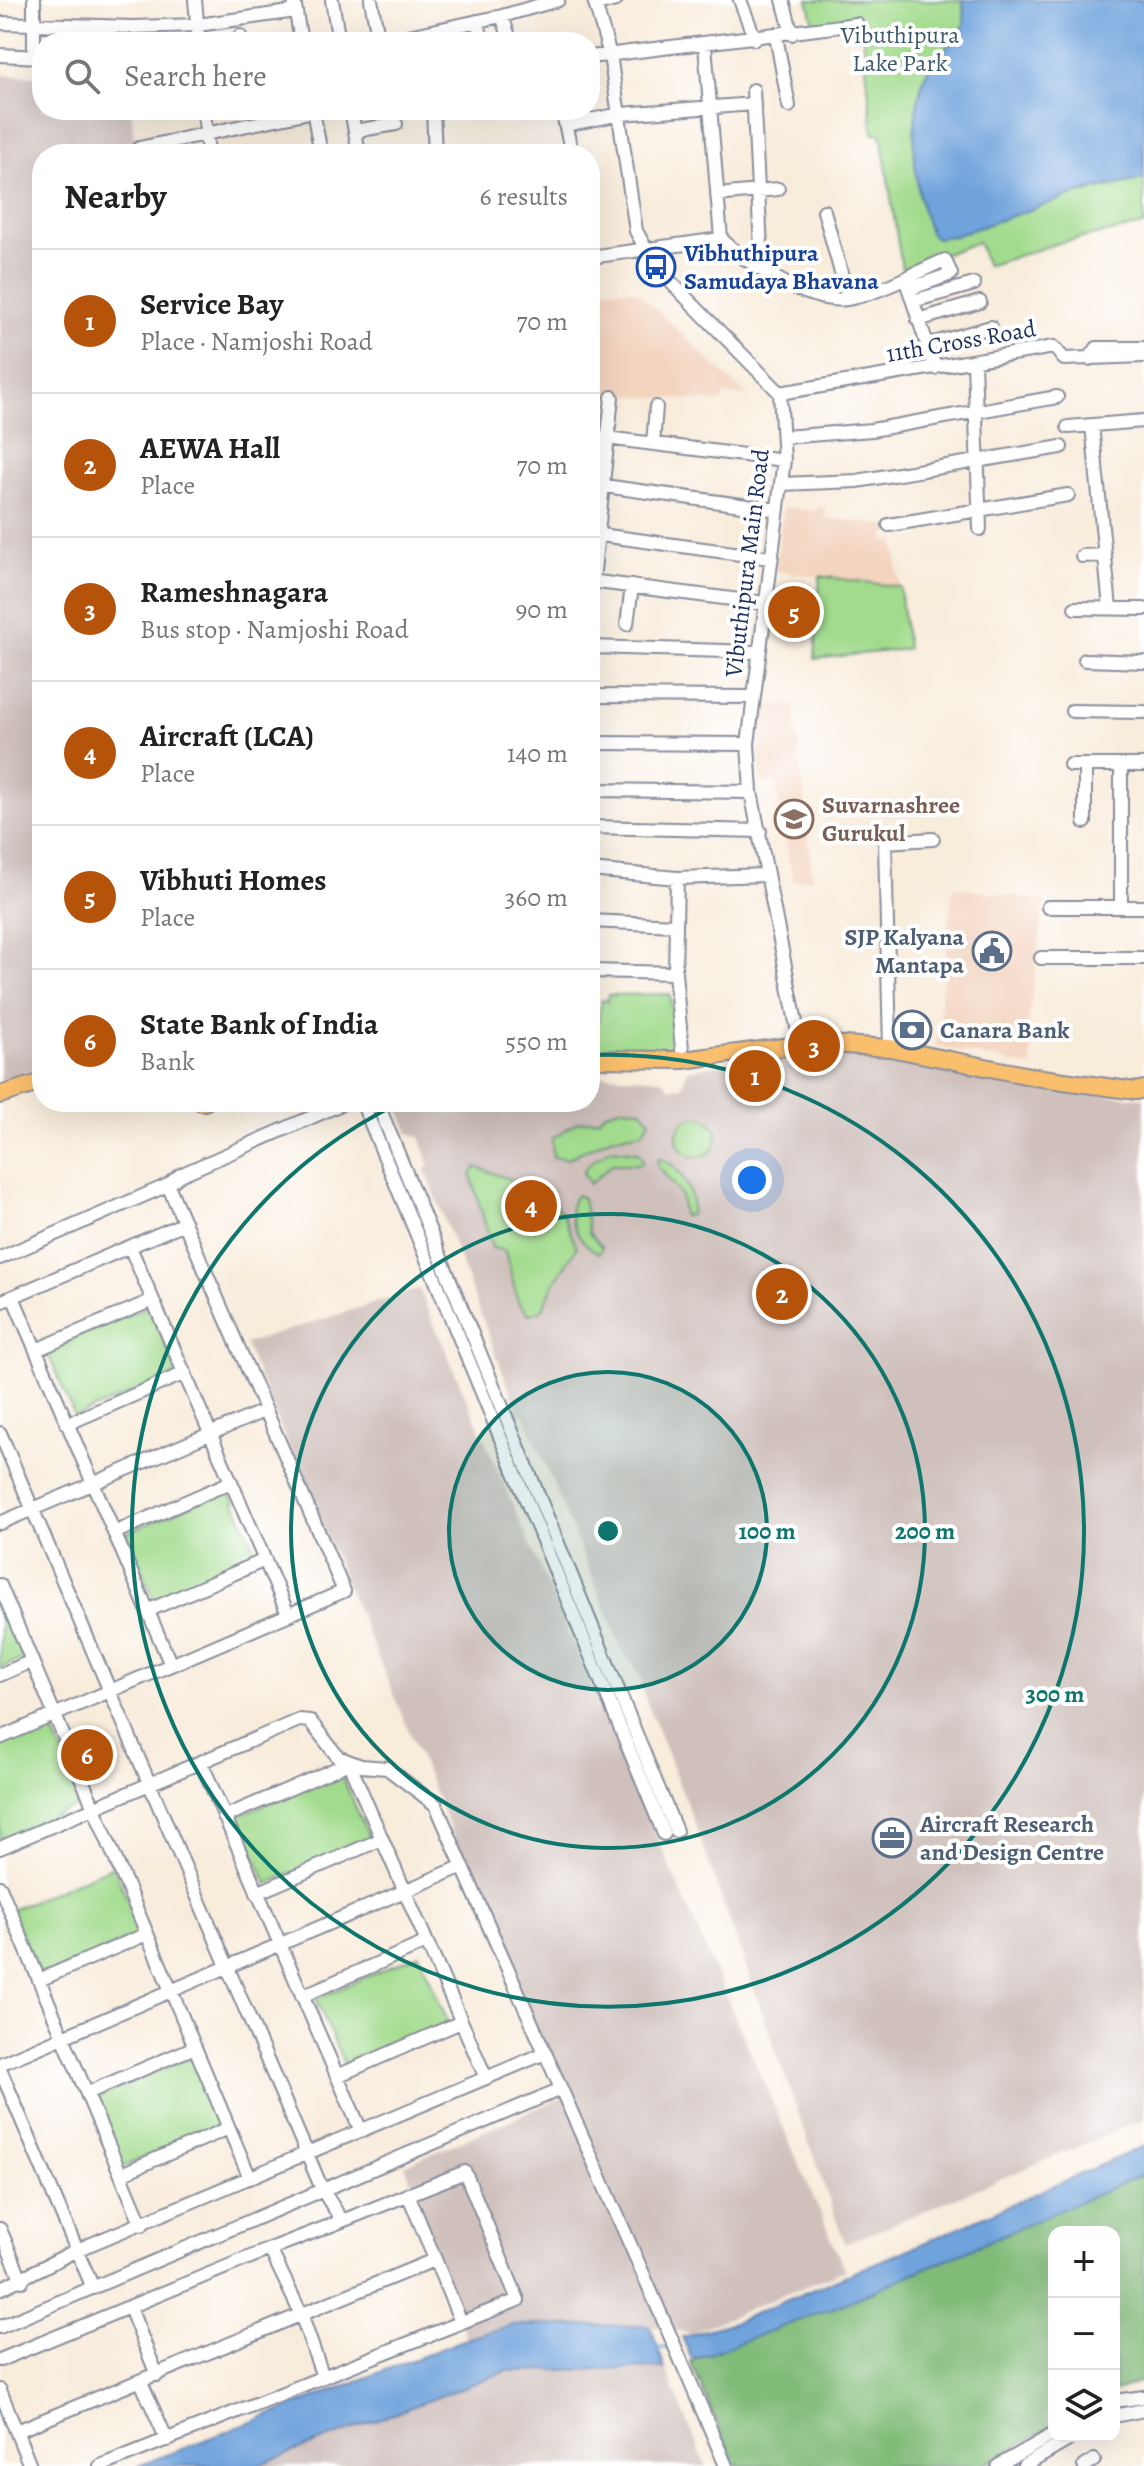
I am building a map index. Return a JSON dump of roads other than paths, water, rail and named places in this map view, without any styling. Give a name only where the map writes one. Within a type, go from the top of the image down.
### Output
[{"type":"main road","points":[[600,1059],[683,1060],[800,1043],[890,1048],[1035,1077],[1136,1091],[1144,1089]]},
{"type":"main road","points":[[0,1095],[32,1085]]},
{"type":"street","points":[[34,0],[36,32]]},
{"type":"street","points":[[195,0],[198,32]]},
{"type":"street","points":[[332,0],[337,32]]},
{"type":"street","points":[[371,0],[377,32]]},
{"type":"street","points":[[426,32],[558,0]]},
{"type":"street","points":[[616,0],[595,2],[610,55],[621,114],[636,231],[656,267],[780,393]]},
{"type":"street","points":[[740,0],[755,39]]},
{"type":"street","points":[[783,0],[792,34]]},
{"type":"street","points":[[0,23],[118,27],[198,25],[295,6],[299,32]]},
{"type":"street","points":[[507,10],[510,32]]},
{"type":"street","points":[[477,21],[480,32]]},
{"type":"street","points":[[600,56],[857,24]]},
{"type":"street","points":[[776,36],[789,106]]},
{"type":"street","points":[[705,45],[721,239],[745,261],[790,286],[836,299],[974,284]]},
{"type":"street","points":[[0,55],[32,57]]},
{"type":"street","points":[[753,90],[762,269]]},
{"type":"street","points":[[600,118],[754,104]]},
{"type":"street","points":[[204,120],[206,144]]},
{"type":"street","points":[[159,144],[273,120]]},
{"type":"street","points":[[315,120],[319,144]]},
{"type":"street","points":[[353,120],[357,144]]},
{"type":"street","points":[[433,120],[435,144]]},
{"type":"street","points":[[564,120],[570,144]]},
{"type":"street","points":[[565,125],[590,120]]},
{"type":"street","points":[[355,131],[396,124]]},
{"type":"street","points":[[717,195],[778,189]]},
{"type":"street","points":[[824,211],[848,298]]},
{"type":"street","points":[[600,255],[721,239]]},
{"type":"street","points":[[909,289],[935,368]]},
{"type":"street","points":[[918,320],[980,302]]},
{"type":"street","points":[[927,345],[991,327]]},
{"type":"street","name":"11th Cross Road","points":[[780,393],[1054,347],[1064,359],[1144,356]]},
{"type":"street","points":[[1089,359],[1097,348],[1144,348]]},
{"type":"street","points":[[974,362],[980,529]]},
{"type":"street","name":"Vibuthipura Main Road","points":[[780,393],[784,460],[763,603],[748,744],[751,792],[766,875],[787,958],[800,1043]]},
{"type":"street","points":[[600,469],[608,438],[612,397]]},
{"type":"street","points":[[784,437],[872,430],[1057,397]]},
{"type":"street","points":[[653,444],[656,407]]},
{"type":"street","points":[[1068,427],[1144,422]]},
{"type":"street","points":[[1092,425],[1110,608]]},
{"type":"street","points":[[600,437],[784,460]]},
{"type":"street","points":[[781,484],[857,481],[1061,447]]},
{"type":"street","points":[[600,486],[777,510]]},
{"type":"street","points":[[889,525],[1068,495]]},
{"type":"street","points":[[600,535],[770,558]]},
{"type":"street","points":[[1082,556],[1105,555]]},
{"type":"street","points":[[600,582],[763,603]]},
{"type":"street","points":[[627,624],[632,586]]},
{"type":"street","points":[[1075,608],[1144,609]]},
{"type":"street","points":[[600,647],[758,652]]},
{"type":"street","points":[[1085,660],[1144,662]]},
{"type":"street","points":[[600,696],[754,697]]},
{"type":"street","points":[[1072,711],[1144,712]]},
{"type":"street","points":[[600,743],[748,744]]},
{"type":"street","points":[[1070,765],[1144,765]]},
{"type":"street","points":[[1085,765],[1085,822]]},
{"type":"street","points":[[1121,765],[1121,907]]},
{"type":"street","points":[[600,790],[751,792]]},
{"type":"street","points":[[600,827],[760,831]]},
{"type":"street","points":[[890,1048],[885,842],[933,839]]},
{"type":"street","points":[[600,871],[677,878],[766,875]]},
{"type":"street","points":[[677,878],[675,973],[683,1060]]},
{"type":"street","points":[[1048,907],[1144,907]]},
{"type":"street","points":[[600,921],[675,925]]},
{"type":"street","points":[[1041,958],[1144,958]]},
{"type":"street","points":[[600,972],[675,973]]},
{"type":"street","points":[[0,1258],[168,1185],[180,1175],[323,1112]]},
{"type":"street","points":[[366,1112],[670,1832],[381,1112]]},
{"type":"street","points":[[0,1738],[344,1591],[168,1185]]},
{"type":"street","points":[[171,1665],[36,1350],[6,1299],[185,1223]]},
{"type":"street","points":[[130,1247],[288,1614]]},
{"type":"street","points":[[36,1350],[153,1300]]},
{"type":"street","points":[[67,1424],[185,1373]]},
{"type":"street","points":[[0,1523],[266,1410]]},
{"type":"street","points":[[0,1433],[322,2189],[342,2221]]},
{"type":"street","points":[[114,1533],[231,1482]]},
{"type":"street","points":[[147,1611],[265,1560]]},
{"type":"street","points":[[0,1585],[250,2178]]},
{"type":"street","points":[[0,1675],[32,1661]]},
{"type":"street","points":[[0,1848],[299,1720],[310,1721],[338,1757],[349,1763],[387,1768],[436,1805],[543,2054],[671,2333],[726,2466]]},
{"type":"street","points":[[201,1762],[361,2131]]},
{"type":"street","points":[[224,1817],[349,1763]]},
{"type":"street","points":[[349,1763],[486,2078]]},
{"type":"street","points":[[257,1893],[382,1839]]},
{"type":"street","points":[[93,2288],[0,2067],[63,2037],[463,1866]]},
{"type":"street","points":[[0,1887],[142,2225]]},
{"type":"street","points":[[39,1980],[147,1934]]},
{"type":"street","points":[[302,1996],[427,1942]]},
{"type":"street","points":[[337,2076],[461,2022]]},
{"type":"street","points":[[87,2093],[195,2047]]},
{"type":"street","points":[[0,2289],[22,2281],[77,2250],[543,2054]]},
{"type":"street","points":[[0,2327],[561,2089]]},
{"type":"street","points":[[121,2174],[229,2128]]},
{"type":"street","points":[[0,2360],[465,2172],[518,2300],[100,2466]]},
{"type":"street","points":[[408,2194],[461,2322]]},
{"type":"street","points":[[0,2229],[22,2281]]},
{"type":"street","points":[[270,2249],[301,2314],[323,2377]]},
{"type":"street","points":[[17,2431],[434,2260]]},
{"type":"street","points":[[130,2308],[157,2375]]},
{"type":"street","points":[[141,2382],[167,2440]]},
{"type":"street","points":[[0,2390],[30,2466]]},
{"type":"street","points":[[1120,2400],[1144,2397]]},
{"type":"street","points":[[1120,2415],[1144,2410]]},
{"type":"street","points":[[998,2466],[1048,2437]]},
{"type":"street","points":[[1024,2466],[1065,2442]]},
{"type":"water","points":[[962,0],[1144,0],[1144,179],[1091,189],[954,236],[936,238],[930,233],[916,174],[916,111],[933,61],[960,35],[964,15]]},
{"type":"water","points":[[1144,2146],[1144,2174],[843,2304],[698,2358],[691,2357],[682,2337],[737,2321]]},
{"type":"water","points":[[512,2325],[650,2326],[665,2368],[506,2371],[256,2466],[138,2466],[466,2339]]},
{"type":"waterway","points":[[653,2348],[670,2348]]},
{"type":"place","name":"Vibhuthipura Samudaya Bhavana","points":[[656,267]]},
{"type":"place","name":"Vibhuti Homes","points":[[794,612]]},
{"type":"place","name":"Suvarnashree Gurukul","points":[[794,819]]},
{"type":"place","name":"SJP Kalyana Mantapa","points":[[992,951]]},
{"type":"place","name":"Canara Bank","points":[[912,1030]]},
{"type":"place","name":"Rameshnagara","points":[[814,1046]]},
{"type":"place","name":"Service Bay","points":[[755,1076]]},
{"type":"place","name":"Aircraft (LCA)","points":[[531,1206]]},
{"type":"place","name":"AEWA Hall","points":[[782,1294]]},
{"type":"place","name":"State Bank of India","points":[[87,1755]]},
{"type":"place","name":"Aircraft Research and Design Centre","points":[[892,1838]]},
{"type":"park label","name":"Vibuthipura Lake Park","points":[[900,49]]}]
